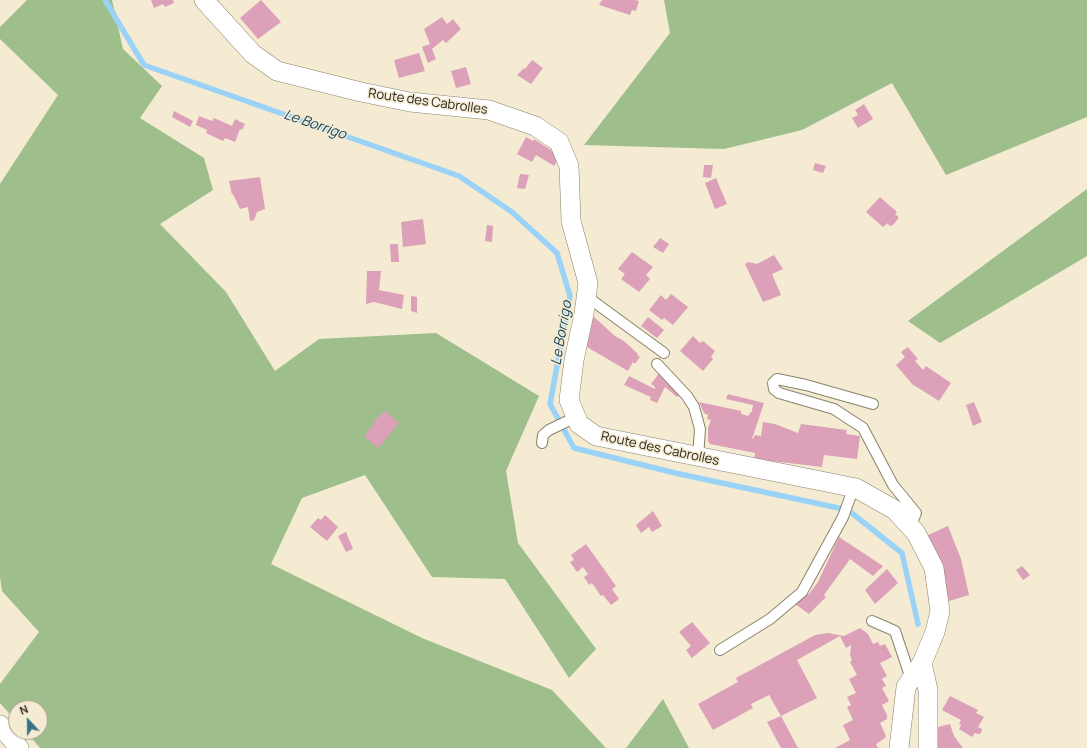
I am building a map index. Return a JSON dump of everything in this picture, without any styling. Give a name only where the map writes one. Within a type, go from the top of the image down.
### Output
[{"type":"street","name":"Route des Cabrolles","points":[[204,0],[252,54],[277,71],[361,92],[410,102],[488,110],[535,126],[559,142],[569,166],[571,221],[588,283],[584,314],[574,360],[569,400],[571,418],[596,436],[851,491],[895,510],[916,533],[934,568],[940,611],[935,632],[922,663],[906,687],[899,748]]},
{"type":"street","points":[[922,663],[928,690],[928,748]]},
{"type":"street","points":[[0,725],[19,748]]},
{"type":"lane","points":[[586,296],[664,353]]},
{"type":"lane","points":[[657,364],[687,396],[694,407],[700,429],[698,458]]},
{"type":"lane","points":[[873,404],[806,385],[777,379],[773,383],[774,389],[779,393],[834,409],[863,428],[892,485],[916,513],[910,527]]},
{"type":"lane","points":[[542,443],[543,435],[571,418]]},
{"type":"lane","points":[[720,650],[770,618],[802,592],[843,517],[851,491]]},
{"type":"lane","points":[[872,621],[895,631],[911,679]]},
{"type":"green space","points":[[27,0],[112,0],[123,49],[162,86],[140,118],[204,158],[213,190],[160,224],[226,292],[275,371],[319,339],[436,333],[539,396],[506,471],[518,543],[596,649],[569,678],[505,579],[432,577],[365,475],[302,498],[271,564],[422,638],[552,690],[606,748],[40,748],[33,740],[48,740],[48,700],[8,700],[8,712],[0,703],[0,684],[39,632],[2,591],[0,577],[0,184],[58,95],[0,39],[0,27]]},
{"type":"green space","points":[[664,0],[1087,0],[1087,117],[946,175],[892,83],[802,130],[724,149],[584,145],[670,33]]},
{"type":"green space","points":[[1087,189],[1087,256],[940,343],[908,321]]},
{"type":"green space","points":[[663,699],[689,748],[626,748]]},
{"type":"building","points":[[151,0],[173,0],[174,3],[165,7],[163,4],[154,8]]},
{"type":"building","points":[[261,0],[281,22],[258,39],[240,18]]},
{"type":"building","points":[[602,0],[639,1],[636,11],[632,10],[630,15],[599,5]]},
{"type":"building","points":[[442,17],[447,24],[453,19],[461,29],[446,43],[443,40],[432,49],[436,59],[428,63],[422,47],[430,44],[424,29]]},
{"type":"building","points":[[419,53],[425,71],[399,78],[394,60]]},
{"type":"building","points":[[532,60],[543,68],[531,84],[517,75],[524,68],[525,69]]},
{"type":"building","points":[[466,67],[471,84],[456,88],[451,71]]},
{"type":"building","points":[[864,104],[873,119],[858,128],[852,118],[858,115],[855,110]]},
{"type":"building","points":[[174,111],[193,121],[190,127],[172,117]]},
{"type":"building","points":[[199,116],[212,121],[214,118],[232,126],[235,119],[245,124],[242,130],[240,129],[235,142],[225,138],[223,141],[206,133],[207,130],[196,125]]},
{"type":"building","points":[[526,137],[533,141],[534,139],[554,152],[554,154],[559,158],[554,166],[536,155],[532,162],[517,154]]},
{"type":"building","points":[[815,163],[826,166],[823,173],[813,170]]},
{"type":"building","points":[[704,165],[713,165],[711,178],[703,177]]},
{"type":"building","points":[[520,174],[529,175],[525,189],[517,188]]},
{"type":"building","points":[[260,177],[265,209],[257,212],[254,220],[250,221],[248,207],[240,209],[233,194],[232,195],[229,181]]},
{"type":"building","points":[[716,178],[727,204],[715,209],[705,183]]},
{"type":"building","points":[[880,197],[897,212],[895,215],[898,216],[898,219],[893,225],[889,226],[888,223],[883,227],[866,212]]},
{"type":"building","points":[[423,219],[426,244],[403,247],[401,222]]},
{"type":"building","points":[[487,225],[493,226],[492,242],[485,241]]},
{"type":"building","points":[[660,238],[669,244],[663,253],[653,247]]},
{"type":"building","points":[[390,244],[398,244],[399,262],[391,262]]},
{"type":"building","points":[[632,252],[653,267],[646,275],[650,279],[639,292],[621,279],[625,274],[618,269]]},
{"type":"building","points":[[774,255],[783,269],[772,274],[781,295],[763,302],[745,264],[748,262],[757,264]]},
{"type":"building","points":[[367,271],[381,271],[379,290],[404,295],[402,309],[374,302],[366,304]]},
{"type":"building","points":[[671,294],[688,307],[673,325],[664,318],[662,320],[649,310],[661,295],[666,300]]},
{"type":"building","points":[[411,296],[417,297],[417,313],[411,311]]},
{"type":"building","points":[[593,316],[615,336],[624,341],[640,357],[635,364],[633,362],[628,371],[587,347]]},
{"type":"building","points":[[648,317],[664,330],[657,338],[641,326]]},
{"type":"building","points":[[693,336],[700,343],[703,341],[715,351],[711,357],[713,359],[703,371],[680,351]]},
{"type":"building","points":[[908,347],[918,359],[915,361],[923,370],[926,366],[951,383],[939,401],[912,384],[896,365],[905,357],[901,352]]},
{"type":"building","points":[[660,372],[680,394],[677,397],[665,387],[657,403],[650,400],[651,397],[624,385],[629,376],[655,389],[655,387],[651,384]]},
{"type":"building","points":[[728,394],[764,403],[752,439],[755,435],[761,436],[763,422],[775,424],[798,433],[801,424],[847,430],[846,434],[860,436],[857,459],[824,455],[822,467],[754,459],[755,453],[710,444],[708,441],[708,428],[711,420],[707,419],[708,415],[704,413],[699,402],[741,411],[741,414],[748,416],[752,411],[753,405],[726,399]]},
{"type":"building","points":[[974,402],[982,422],[973,426],[966,405]]},
{"type":"building","points":[[385,411],[399,423],[378,448],[364,436],[375,423],[373,422]]},
{"type":"building","points":[[653,511],[662,526],[652,532],[649,527],[641,533],[636,525]]},
{"type":"building","points":[[325,515],[338,527],[327,541],[310,527],[318,518],[321,520]]},
{"type":"building","points":[[948,526],[961,559],[969,595],[949,601],[940,566],[928,535]]},
{"type":"building","points":[[346,532],[353,549],[346,552],[338,536]]},
{"type":"building","points":[[839,537],[883,566],[873,576],[850,559],[824,595],[826,597],[809,614],[795,604],[809,594],[818,582]]},
{"type":"building","points":[[586,544],[616,586],[612,589],[619,599],[611,605],[603,595],[601,596],[592,583],[589,585],[584,577],[588,574],[583,567],[577,572],[570,562],[574,560],[571,555]]},
{"type":"building","points":[[1022,566],[1030,575],[1023,580],[1016,570]]},
{"type":"building","points":[[887,569],[898,583],[875,604],[865,590]]},
{"type":"building","points":[[692,622],[710,643],[692,658],[686,650],[691,646],[679,632]]},
{"type":"building","points":[[860,628],[868,634],[873,644],[878,642],[880,646],[885,644],[892,657],[880,663],[887,676],[882,679],[886,686],[882,688],[889,701],[882,705],[887,715],[887,719],[880,723],[886,736],[876,744],[878,748],[835,748],[850,740],[843,725],[853,720],[847,707],[851,705],[847,697],[856,693],[849,679],[857,675],[850,662],[852,660],[850,655],[851,645],[846,648],[840,636],[797,660],[817,698],[781,716],[769,695],[751,704],[753,708],[713,730],[698,704],[738,682],[736,678],[815,635],[828,633],[844,636]]},
{"type":"building","points":[[950,696],[978,710],[976,713],[984,717],[978,727],[982,729],[981,733],[975,733],[972,737],[959,729],[961,720],[942,710]]},
{"type":"building","points":[[781,716],[798,748],[781,748],[767,722]]},
{"type":"building","points":[[950,724],[954,736],[963,748],[937,748],[934,728]]},
{"type":"waterway","name":"Le Borrigo","points":[[105,0],[144,65],[459,176],[512,212],[557,253],[570,296],[550,404],[574,448],[675,473],[848,510],[902,553],[918,624]]}]
